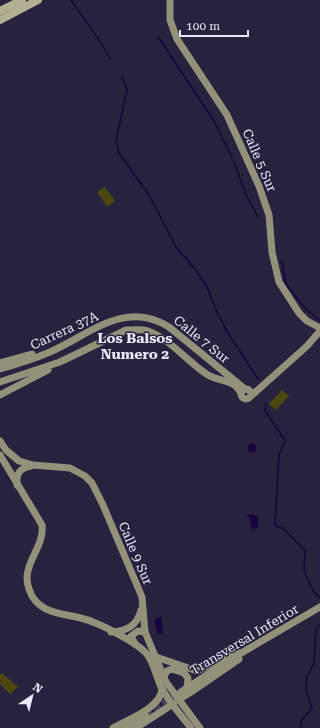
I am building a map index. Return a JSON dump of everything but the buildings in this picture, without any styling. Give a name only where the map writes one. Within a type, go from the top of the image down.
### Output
[{"type":"main road","points":[[0,11],[22,0]]},
{"type":"main road","points":[[0,20],[38,0]]},
{"type":"main road","name":"Calle 5 Sur","points":[[170,0],[170,20],[177,39],[227,115],[259,186],[269,215],[272,252],[279,282],[299,313],[307,321],[320,328]]},
{"type":"main road","name":"Carrera 37A","points":[[0,368],[50,352],[108,322],[125,317],[139,316]]},
{"type":"main road","name":"Calle 7 Sur","points":[[139,316],[155,320],[169,327],[247,392]]},
{"type":"main road","name":"Carrera 37A","points":[[0,382],[60,362],[126,330],[147,331]]},
{"type":"main road","name":"Calle 7 Sur","points":[[147,331],[164,340],[210,376],[230,382],[239,389],[247,392]]},
{"type":"main road","points":[[247,392],[264,385],[307,346],[320,331]]},
{"type":"main road","points":[[307,346],[320,339]]},
{"type":"main road","points":[[0,363],[64,344]]},
{"type":"main road","points":[[0,395],[60,362]]},
{"type":"main road","name":"Calle 9 Sur","points":[[0,441],[12,456],[20,461],[33,465],[70,468],[89,479],[103,504],[143,604],[145,632],[175,702],[191,728]]},
{"type":"main road","name":"Calle 9 Sur","points":[[0,455],[39,519],[42,531],[27,572],[28,588],[32,596],[41,606],[52,612],[93,622],[135,644],[149,657],[162,690],[200,728]]},
{"type":"main road","points":[[17,485],[19,472],[26,467],[33,465]]},
{"type":"main road","points":[[111,632],[130,628],[137,621],[143,604]]},
{"type":"main road","name":"Transversal Inferior","points":[[164,676],[167,671],[172,669],[184,673],[188,678],[184,690],[320,607]]},
{"type":"main road","points":[[135,644],[132,636],[133,634],[138,631],[145,632]]},
{"type":"main road","points":[[136,728],[242,658],[246,651],[238,651],[227,655],[197,671],[156,657]]},
{"type":"main road","points":[[113,728],[155,704],[161,697],[162,690]]},
{"type":"main road","points":[[125,728],[146,716]]},
{"type":"shaded area","points":[[105,187],[115,201],[107,207],[97,192]]},
{"type":"shaded area","points":[[282,390],[289,396],[276,410],[269,404]]},
{"type":"shaded area","points":[[252,443],[257,448],[252,453],[247,448]]},
{"type":"shaded area","points":[[249,514],[258,516],[258,528],[251,529],[250,519],[247,516]]},
{"type":"shaded area","points":[[161,616],[163,633],[158,634],[154,620]]},
{"type":"shaded area","points":[[2,673],[18,687],[10,694],[0,684],[0,675]]},
{"type":"waterway","points":[[71,0],[97,36],[110,59]]},
{"type":"waterway","points":[[159,38],[214,121],[232,158]]},
{"type":"waterway","points":[[122,76],[127,89],[116,141],[119,153],[149,195],[176,247],[195,269],[207,287],[226,330],[258,379]]},
{"type":"waterway","points":[[234,162],[246,195],[258,217]]},
{"type":"waterway","points":[[282,261],[286,284],[303,306],[319,320]]},
{"type":"waterway","points":[[266,403],[265,411],[285,440],[279,455],[275,525],[284,529],[305,551],[304,571],[314,592],[320,598]]},
{"type":"waterway","points":[[300,728],[302,720],[312,708],[306,690],[307,676],[314,663],[316,628],[320,625]]},
{"type":"tunnel","points":[[146,716],[181,692]]},
{"type":"district","name":"Los Balsos Numero 2","points":[[135,346]]}]
